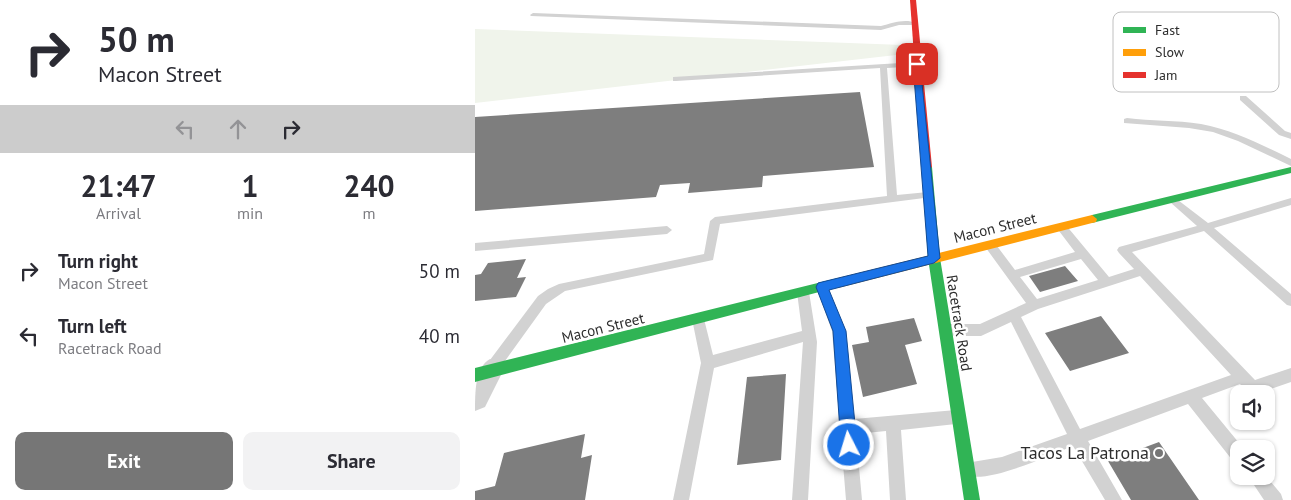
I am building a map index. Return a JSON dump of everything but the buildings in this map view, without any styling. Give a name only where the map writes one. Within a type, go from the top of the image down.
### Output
[{"type":"street","name":"Racetrack Road","points":[[913,0],[913,23],[934,258],[972,500]]},
{"type":"street","name":"Macon Street","points":[[483,373],[1291,169]]},
{"type":"street","points":[[475,398],[483,373]]},
{"type":"lane","points":[[533,15],[881,28],[899,23],[913,23]]},
{"type":"lane","points":[[676,79],[917,64]]},
{"type":"lane","points":[[883,65],[892,199]]},
{"type":"lane","points":[[1243,98],[1281,133],[1291,136]]},
{"type":"lane","points":[[1127,121],[1190,125],[1219,132],[1265,150],[1291,169]]},
{"type":"lane","points":[[483,373],[538,305],[552,292],[563,287],[709,257],[715,221],[928,195]]},
{"type":"lane","points":[[1174,200],[1291,301]]},
{"type":"lane","points":[[1291,201],[1123,250],[1253,388],[1291,375]]},
{"type":"lane","points":[[1061,227],[1107,282]]},
{"type":"lane","points":[[475,247],[667,230]]},
{"type":"lane","points":[[990,245],[1034,305]]},
{"type":"lane","points":[[1012,275],[1046,268],[1082,254]]},
{"type":"lane","points":[[945,330],[981,330],[1063,290],[1107,282],[1143,270]]},
{"type":"lane","points":[[822,287],[839,331],[854,500]]},
{"type":"lane","points":[[800,500],[809,336],[803,292]]},
{"type":"lane","points":[[1013,314],[1077,438],[1114,500]]},
{"type":"lane","points":[[681,500],[708,362],[698,319]]},
{"type":"lane","points":[[708,362],[809,336]]},
{"type":"lane","points":[[967,469],[1002,465],[1242,377]]},
{"type":"lane","points":[[1191,396],[1230,444]]},
{"type":"lane","points":[[847,427],[959,417]]},
{"type":"lane","points":[[893,423],[898,500]]},
{"type":"lane","points":[[1263,485],[1275,500]]},
{"type":"shaded area","points":[[475,29],[903,45],[905,54],[475,103]]},
{"type":"traffic: fast","points":[[927,167],[934,258],[972,500]]},
{"type":"traffic: fast","points":[[1092,219],[1291,170]]},
{"type":"traffic: fast","points":[[475,375],[838,283]]},
{"type":"traffic: slow","points":[[838,283],[1092,219]]},
{"type":"traffic: jam","points":[[913,0],[927,167]]},
{"type":"place","name":"Tacos La Patrona","points":[[1159,453]]},
{"type":"route","points":[[849,445],[839,331],[822,287],[934,258],[917,64]]}]
